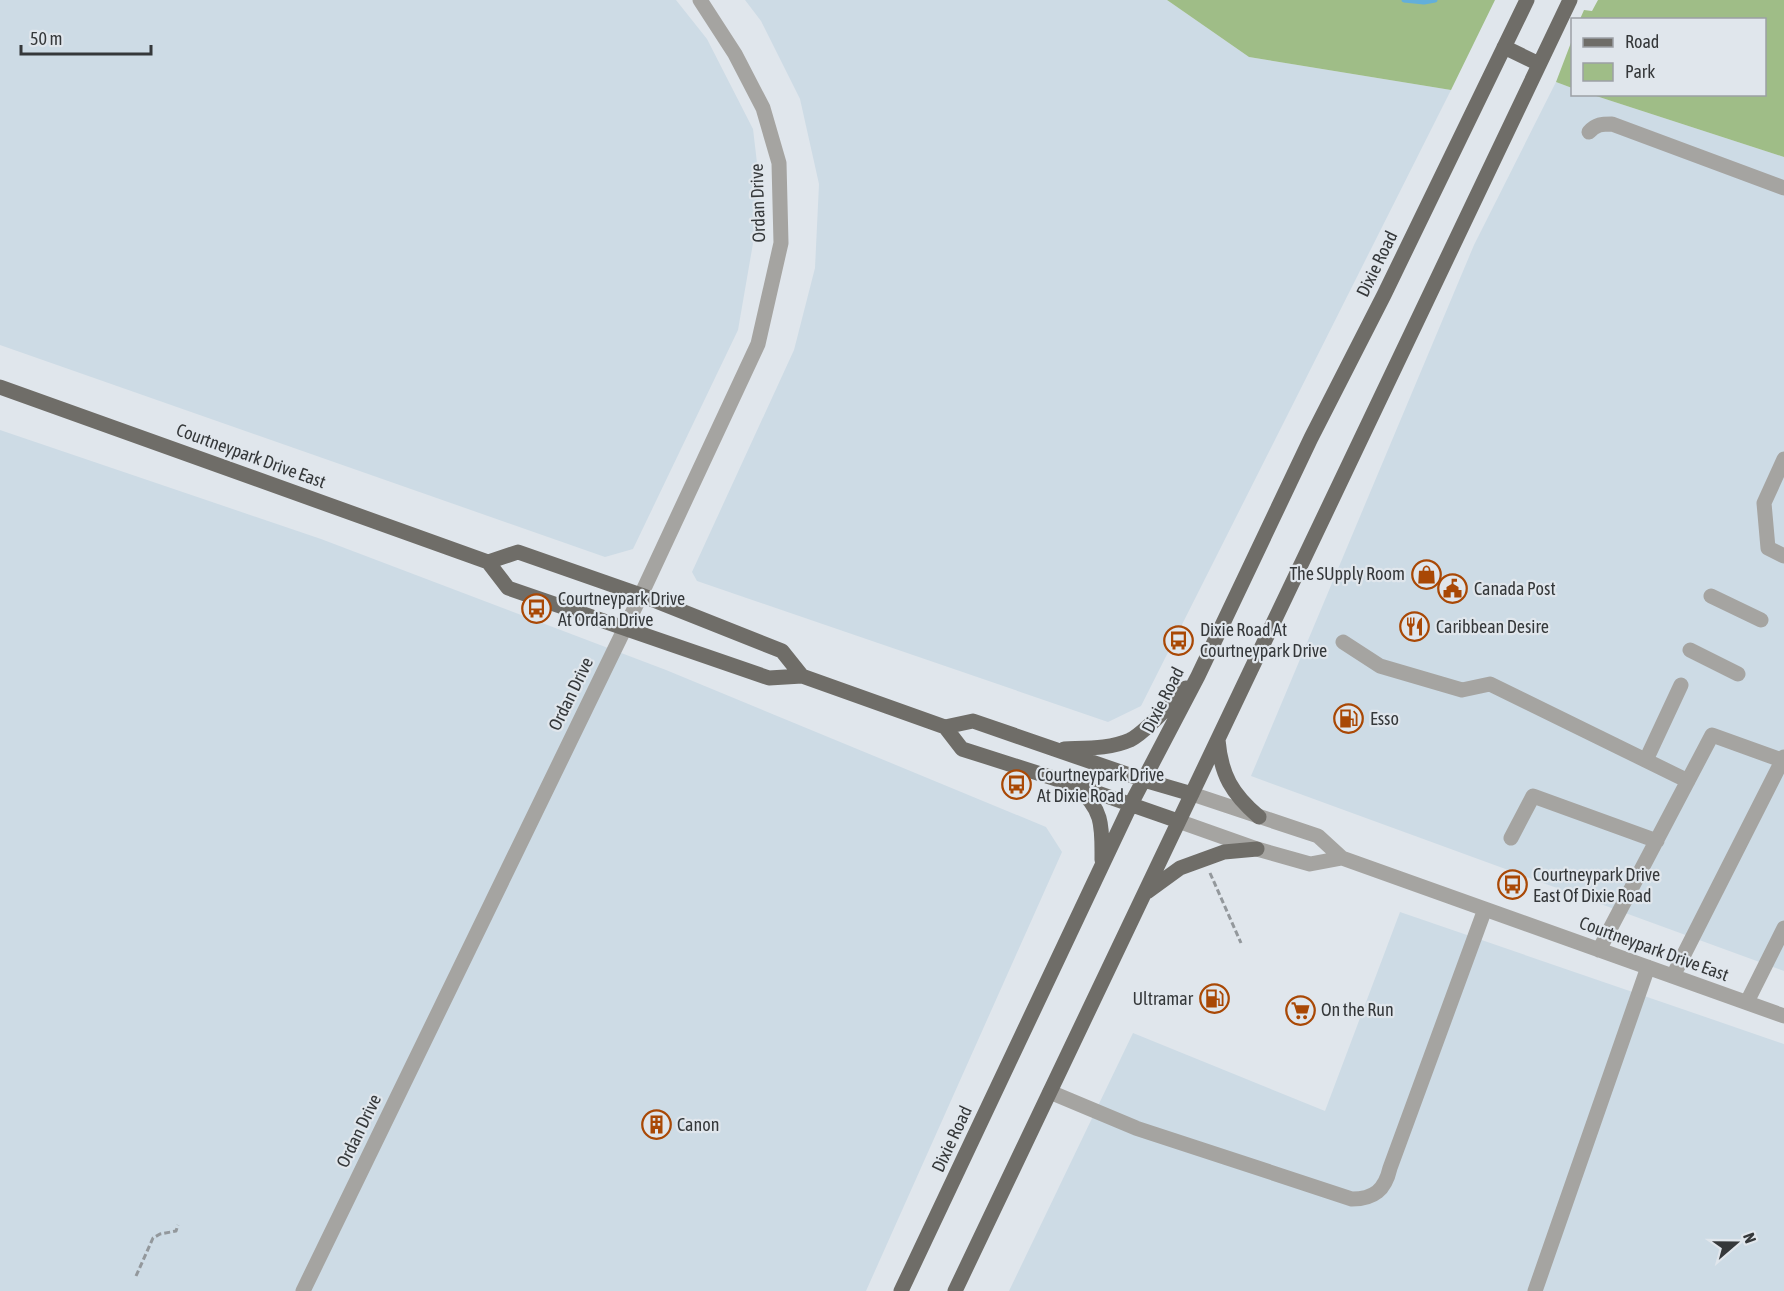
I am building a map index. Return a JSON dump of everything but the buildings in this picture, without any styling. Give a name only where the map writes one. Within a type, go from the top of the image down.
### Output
[{"type":"main road","name":"Dixie Road","points":[[901,1291],[1131,804],[1198,676],[1311,438],[1384,295],[1527,0]]},
{"type":"main road","points":[[955,1291],[1570,0]]},
{"type":"main road","points":[[1504,46],[1539,64]]},
{"type":"main road","name":"Courtneypark Drive East","points":[[0,387],[488,562]]},
{"type":"main road","points":[[802,676],[782,651],[641,595],[518,552],[488,562],[508,588],[769,678],[802,676],[945,728],[962,749],[1178,821]]},
{"type":"main road","points":[[1055,749],[1099,748],[1131,740],[1198,676]]},
{"type":"main road","name":"Courtneypark Drive East","points":[[945,728],[973,721],[1144,780],[1192,794]]},
{"type":"main road","points":[[1218,740],[1220,758],[1233,791],[1259,817]]},
{"type":"main road","points":[[1072,784],[1087,796],[1098,812],[1103,830],[1102,868]]},
{"type":"main road","points":[[1145,893],[1180,868],[1224,852],[1257,849]]},
{"type":"street","name":"Ordan Drive","points":[[303,1291],[641,595],[759,344],[781,243],[779,163],[763,108],[735,54],[700,0]]},
{"type":"street","points":[[1589,132],[1600,124],[1612,124],[1784,188]]},
{"type":"street","points":[[1784,459],[1764,503],[1768,548],[1784,556]]},
{"type":"street","points":[[1711,596],[1761,620]]},
{"type":"street","points":[[1343,642],[1380,666],[1462,690],[1490,684],[1688,781]]},
{"type":"street","points":[[1690,650],[1738,674]]},
{"type":"street","points":[[1646,760],[1682,685]]},
{"type":"street","points":[[1599,950],[1712,735],[1783,759],[1673,976]]},
{"type":"street","name":"Courtneypark Drive East","points":[[1192,794],[1318,836],[1342,858],[1784,1016]]},
{"type":"street","points":[[1511,838],[1533,796],[1657,841]]},
{"type":"street","points":[[1178,821],[1257,849],[1310,864],[1342,858]]},
{"type":"street","points":[[1050,1092],[1136,1128],[1352,1199],[1363,1199],[1373,1195],[1388,1179],[1393,1159],[1485,909]]},
{"type":"street","points":[[1747,1002],[1784,928]]},
{"type":"street","points":[[1535,1291],[1648,967]]},
{"type":"path","points":[[1210,873],[1241,943]]},
{"type":"path","points":[[136,1276],[153,1238],[176,1231],[178,1225]]},
{"type":"shaded area","points":[[0,0],[676,0],[707,39],[753,129],[761,197],[738,330],[633,549],[605,557],[0,345]]},
{"type":"shaded area","points":[[745,0],[1167,0],[1249,57],[1451,90],[1141,706],[1108,722],[697,581],[692,572],[794,350],[815,268],[819,184],[800,99],[761,21]]},
{"type":"shaded area","points":[[1556,82],[1571,88],[1571,96],[1596,96],[1784,157],[1784,971],[1251,776],[1474,245]]},
{"type":"shaded area","points":[[0,430],[321,539],[666,670],[1046,827],[1062,852],[866,1291],[0,1291]]},
{"type":"shaded area","points":[[1400,912],[1784,1044],[1784,1291],[1009,1291],[1133,1033],[1325,1111]]},
{"type":"green space","points":[[1167,0],[1495,0],[1451,90],[1249,57]]},
{"type":"green space","points":[[1598,0],[1784,0],[1784,157],[1596,96],[1766,96],[1766,18],[1580,18],[1584,10],[1592,11]]},
{"type":"green space","points":[[1571,43],[1571,88],[1556,82]]},
{"type":"waterway","points":[[1404,0],[1424,2],[1435,0]]},
{"type":"place","name":"The SUpply Room","points":[[1426,574]]},
{"type":"place","name":"Canada Post","points":[[1453,589]]},
{"type":"place","name":"Courtneypark Drive At Ordan Drive","points":[[537,609]]},
{"type":"place","name":"Caribbean Desire","points":[[1415,627]]},
{"type":"place","name":"Dixie Road At Courtneypark Drive","points":[[1179,640]]},
{"type":"place","name":"Esso","points":[[1349,719]]},
{"type":"place","name":"Courtneypark Drive At Dixie Road","points":[[1016,785]]},
{"type":"place","name":"Courtneypark Drive East Of Dixie Road","points":[[1512,885]]},
{"type":"place","name":"Ultramar","points":[[1214,999]]},
{"type":"place","name":"On the Run","points":[[1300,1010]]},
{"type":"place","name":"Canon","points":[[656,1125]]}]
